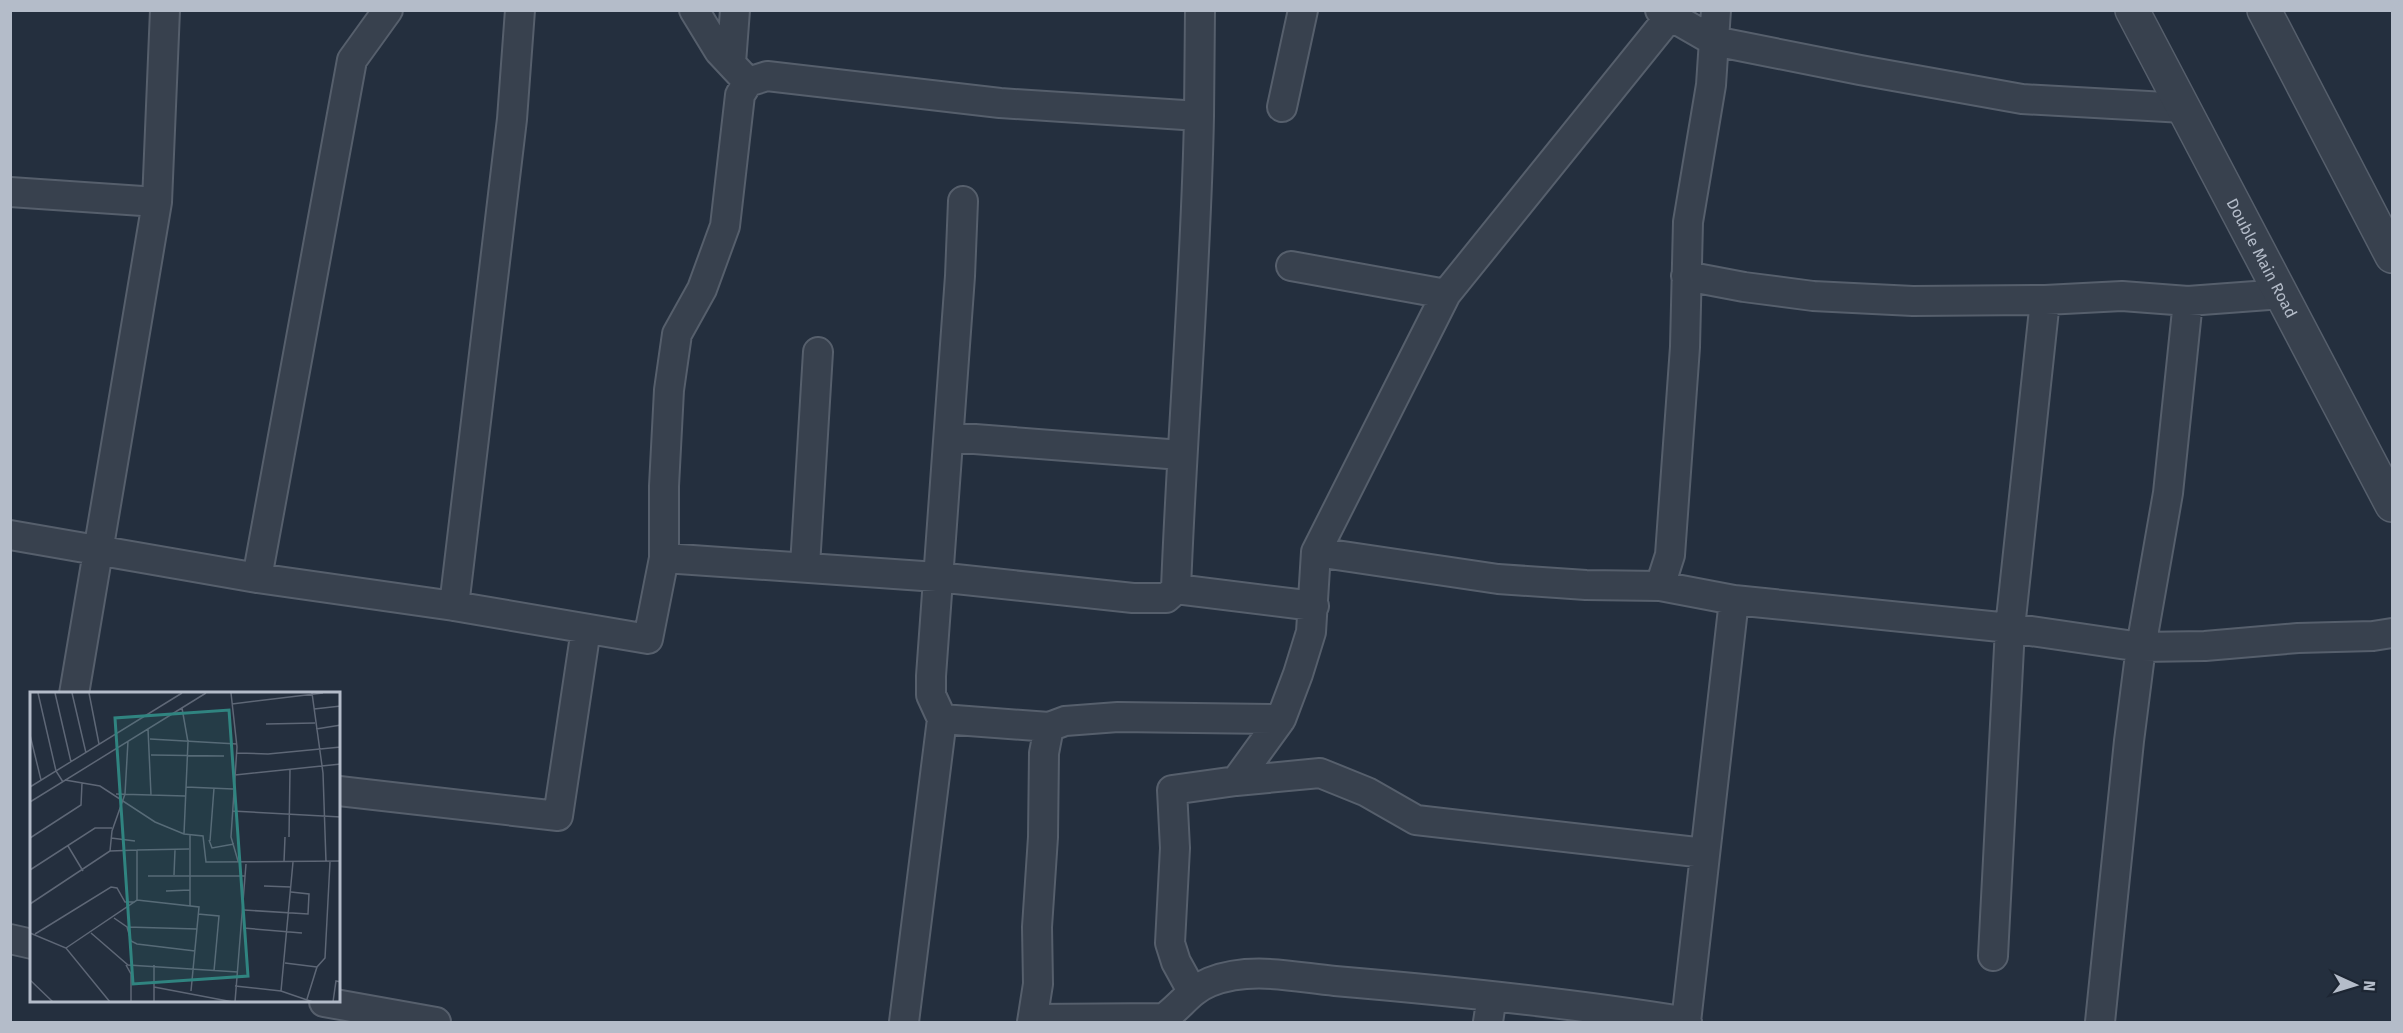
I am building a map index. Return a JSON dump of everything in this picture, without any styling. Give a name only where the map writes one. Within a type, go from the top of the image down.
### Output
[{"type":"street","points":[[74,692],[157,202],[165,10]]},
{"type":"street","points":[[257,578],[352,60],[388,10]]},
{"type":"street","points":[[454,606],[512,119],[519,10]]},
{"type":"street","points":[[694,10],[719,51],[739,72],[1000,103],[1199,116]]},
{"type":"street","points":[[10,535],[257,578],[454,606],[648,639],[664,558],[664,486],[669,390],[677,334],[702,289],[725,226],[740,95],[735,10]]},
{"type":"street","points":[[664,558],[938,577],[1133,598],[1166,598],[1176,589],[1181,455],[1197,210],[1200,10]]},
{"type":"street","points":[[1282,107],[1303,10]]},
{"type":"street","points":[[1660,586],[1670,555],[1685,347],[1688,222],[1711,85],[1716,10]]},
{"type":"street","name":"Double Main Road","points":[[2133,10],[2392,505]]},
{"type":"street","points":[[2264,10],[2392,256]]},
{"type":"street","points":[[1236,781],[1281,719],[1311,632],[1316,552],[1446,294],[1669,12],[1714,41],[2022,99],[2184,108]]},
{"type":"street","points":[[10,192],[157,202]]},
{"type":"street","points":[[904,1023],[942,719],[931,695],[963,201]]},
{"type":"street","points":[[1291,266],[1446,294]]},
{"type":"street","points":[[1686,276],[1744,287],[1813,296],[1913,301],[2045,300],[2122,296],[2188,301],[2282,294]]},
{"type":"street","points":[[1993,956],[2010,628],[2045,300]]},
{"type":"street","points":[[2100,1023],[2126,764],[2141,647],[2168,493],[2188,301]]},
{"type":"street","points":[[805,566],[818,352]]},
{"type":"street","points":[[949,437],[1181,455]]},
{"type":"street","points":[[1316,552],[1498,579],[1586,585],[1660,586],[1734,600],[2010,628],[2141,647],[2205,646],[2392,633]]},
{"type":"street","points":[[1176,589],[1314,606]]},
{"type":"street","points":[[1049,727],[1044,753],[1043,837],[1037,927],[1038,984],[1033,1021],[1164,1018],[1173,1012],[1192,991],[1210,982],[1256,972],[1490,1009],[1687,1022],[1734,600]]},
{"type":"street","points":[[340,791],[558,816],[586,628]]},
{"type":"street","points":[[942,719],[1049,727],[1065,721],[1118,717],[1281,719]]},
{"type":"street","points":[[1192,991],[1176,962],[1170,943],[1175,848],[1172,790],[1320,773],[1367,792],[1416,820],[1706,853]]},
{"type":"street","points":[[10,939],[30,944]]},
{"type":"street","points":[[329,1003],[431,1022]]}]
